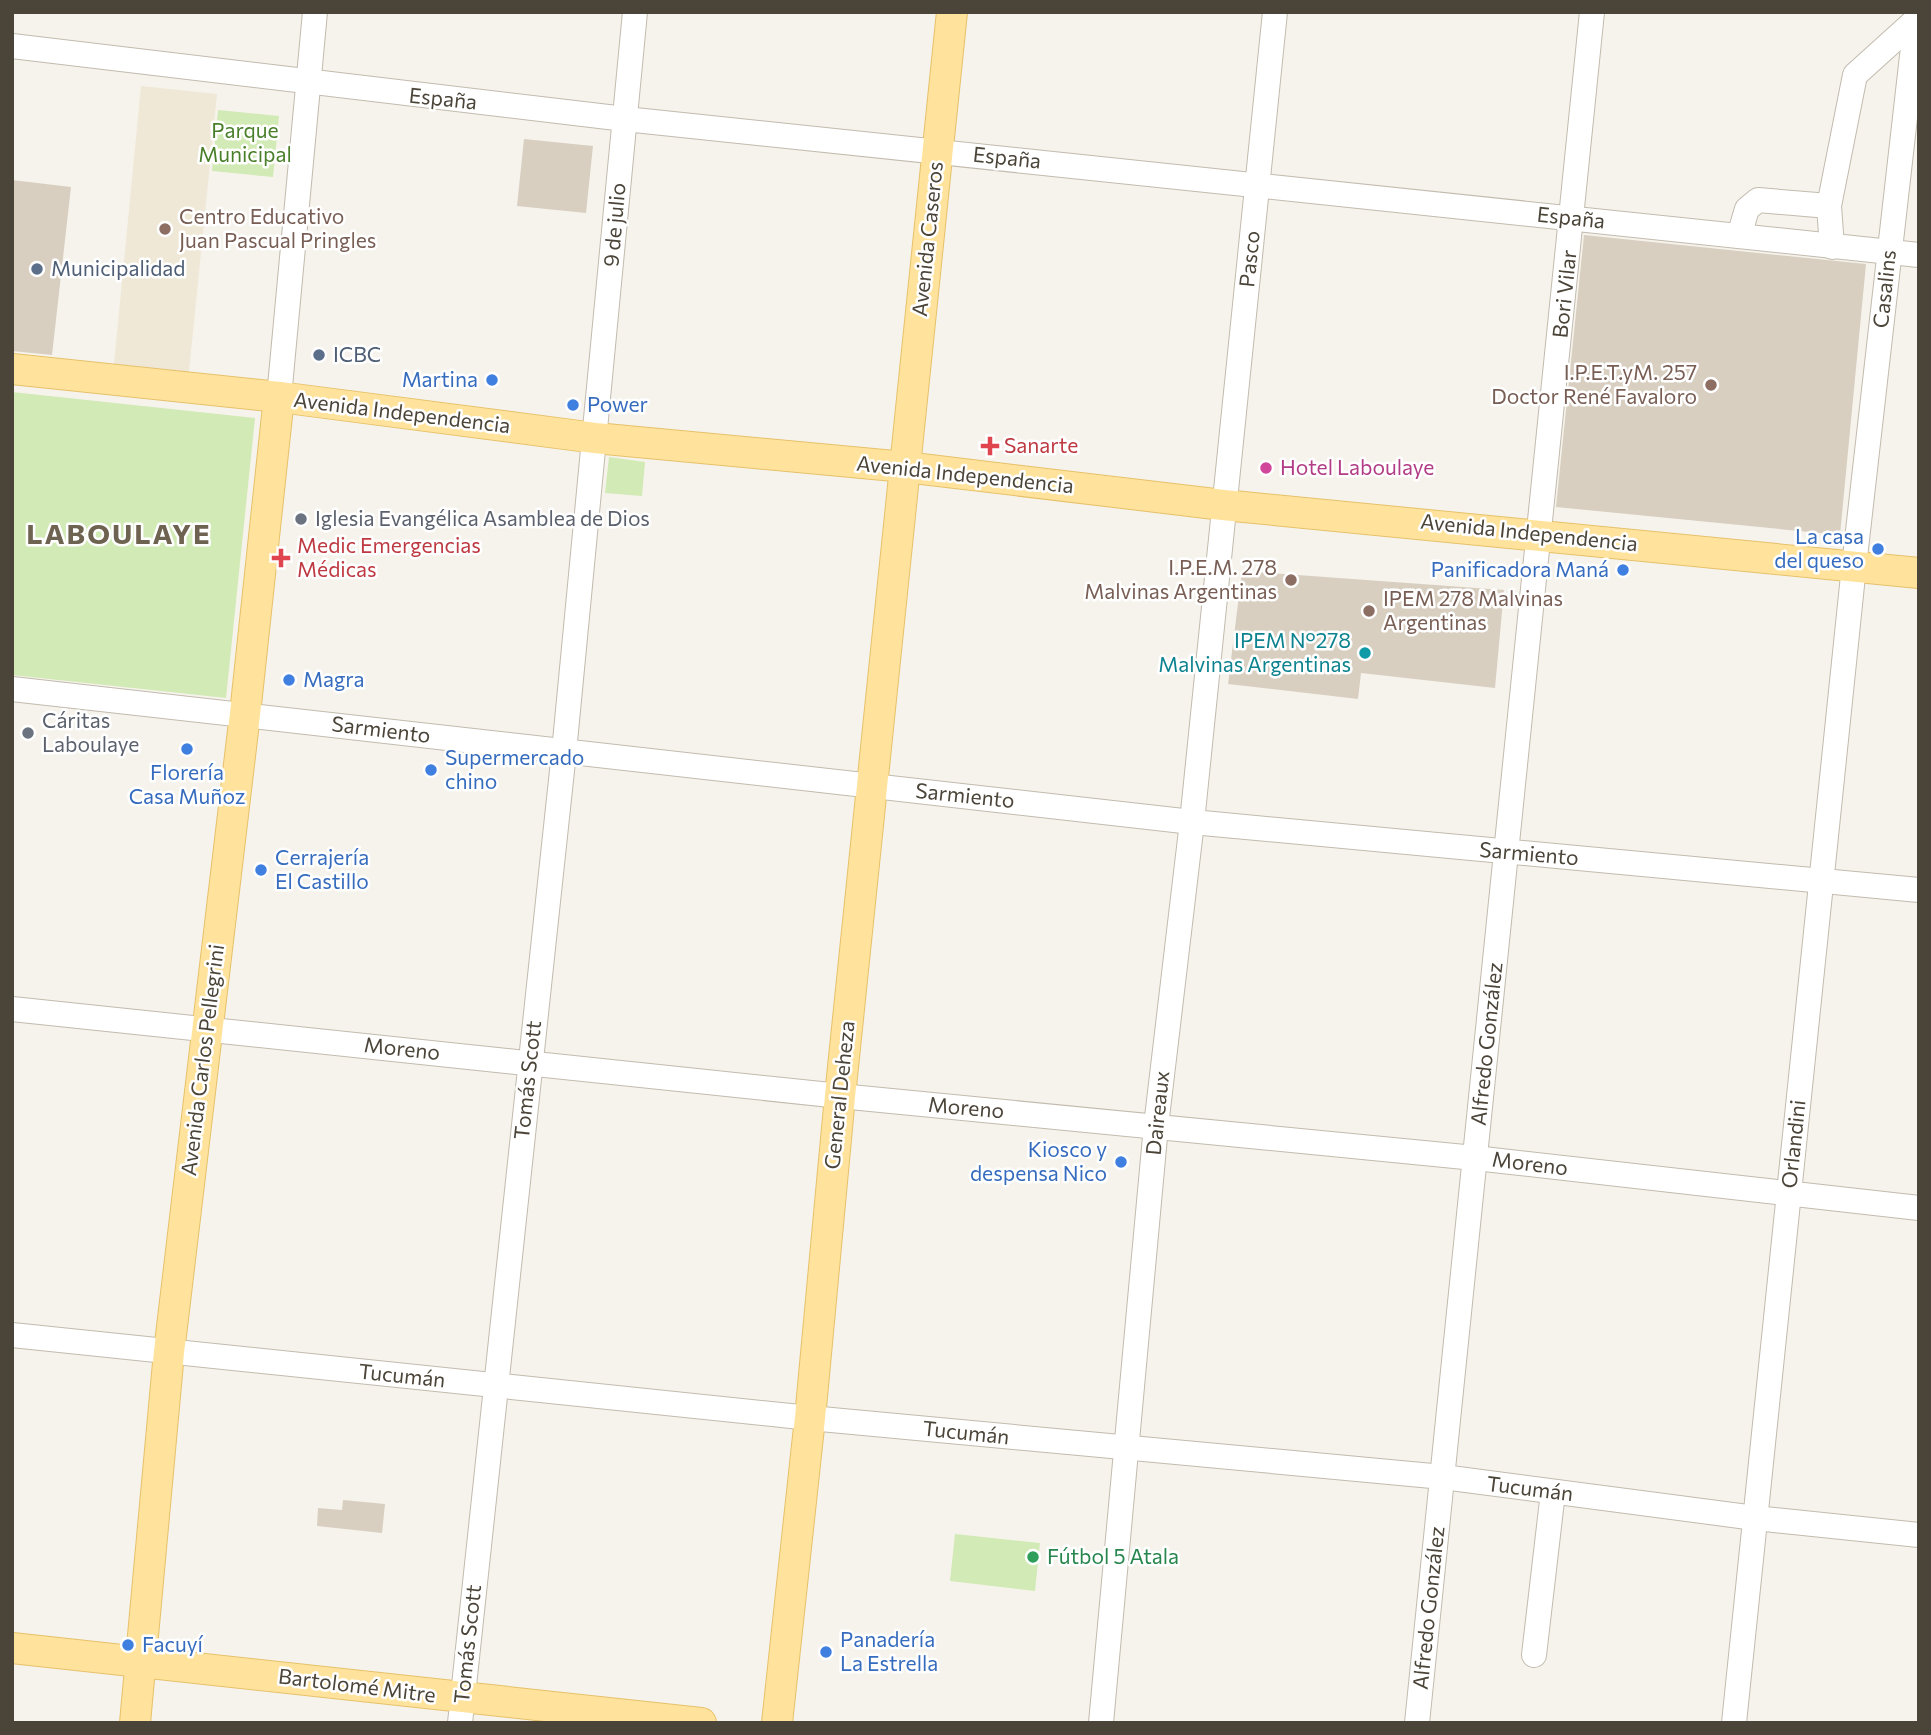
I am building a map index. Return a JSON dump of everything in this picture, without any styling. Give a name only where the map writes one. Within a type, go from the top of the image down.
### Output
[{"type":"main road","name":"Avenida Caseros","points":[[905,467],[952,12]]},
{"type":"main road","name":"Avenida Independencia","points":[[12,369],[279,397],[595,438],[905,467],[1223,505],[1539,533],[1919,573]]},
{"type":"main road","name":"Avenida Carlos Pellegrini","points":[[135,1723],[169,1352],[245,714],[279,397]]},
{"type":"main road","name":"General Deheza","points":[[777,1723],[905,467]]},
{"type":"main road","name":"Bartolomé Mitre","points":[[12,1648],[141,1661],[461,1711],[701,1723]]},
{"type":"street","points":[[279,397],[315,12]]},
{"type":"street","name":"9 de julio","points":[[595,438],[635,12]]},
{"type":"street","name":"Pasco","points":[[1223,505],[1275,12]]},
{"type":"street","name":"Bori Vilar","points":[[1539,533],[1592,12]]},
{"type":"street","points":[[1832,247],[1829,206],[1855,75],[1917,16]]},
{"type":"street","name":"Casalins","points":[[1854,566],[1917,16]]},
{"type":"street","name":"España","points":[[12,46],[307,84],[625,120],[938,150],[1919,255]]},
{"type":"street","points":[[1739,236],[1747,209],[1758,200],[1829,206]]},
{"type":"street","name":"Tomás Scott","points":[[461,1711],[498,1386],[595,438]]},
{"type":"street","name":"Daireaux","points":[[1101,1723],[1156,1126],[1192,822],[1223,505]]},
{"type":"street","name":"Alfredo González","points":[[1417,1723],[1539,533]]},
{"type":"street","name":"Orlandini","points":[[1734,1723],[1854,566]]},
{"type":"street","name":"Sarmiento","points":[[12,690],[1192,822],[1919,890]]},
{"type":"street","name":"Moreno","points":[[12,1009],[840,1096],[1475,1158],[1919,1209]]},
{"type":"street","name":"Tucumán","points":[[12,1335],[810,1418],[1443,1477],[1755,1518],[1919,1535]]},
{"type":"street","points":[[1534,1655],[1553,1492]]},
{"type":"shaded area","name":"Centro Educativo Juan Pascual Pringles","points":[[141,86],[217,94],[189,372],[114,364]]},
{"type":"green space","name":"Parque Municipal","points":[[218,110],[279,116],[273,177],[212,171]]},
{"type":"green space","points":[[12,392],[255,418],[226,698],[12,675]]},
{"type":"green space","points":[[609,457],[645,462],[642,496],[605,493]]},
{"type":"green space","points":[[955,1534],[1040,1543],[1035,1591],[950,1581]]},
{"type":"building","points":[[524,139],[593,146],[586,213],[517,206]]},
{"type":"building","name":"Municipalidad","points":[[12,180],[71,187],[52,355],[12,351]]},
{"type":"building","name":"I.P.E.T.yM. 257 Doctor René Favaloro","points":[[1584,235],[1866,264],[1840,535],[1556,507]]},
{"type":"building","name":"IPEM 278 Malvinas Argentinas","points":[[1242,571],[1504,590],[1495,688],[1361,673],[1358,699],[1228,684]]},
{"type":"building","points":[[343,1500],[385,1504],[382,1533],[317,1526],[318,1508],[342,1510]]},
{"type":"place","name":"Centro Educativo Juan Pascual Pringles","points":[[165,229]]},
{"type":"place","name":"Municipalidad","points":[[37,269]]},
{"type":"place","name":"ICBC","points":[[319,355]]},
{"type":"place","name":"Martina","points":[[492,380]]},
{"type":"place","name":"I.P.E.T.yM. 257 Doctor René Favaloro","points":[[1711,385]]},
{"type":"place","name":"Power","points":[[573,405]]},
{"type":"place","name":"Sanarte","points":[[990,446]]},
{"type":"place","name":"Hotel Laboulaye","points":[[1266,468]]},
{"type":"place","name":"Iglesia Evangélica Asamblea de Dios","points":[[301,519]]},
{"type":"place","name":"La casa del queso","points":[[1878,549]]},
{"type":"place","name":"Medic Emergencias Médicas","points":[[281,558]]},
{"type":"place","name":"Panificadora Maná","points":[[1623,570]]},
{"type":"place","name":"I.P.E.M. 278 Malvinas Argentinas","points":[[1291,580]]},
{"type":"place","name":"IPEM 278 Malvinas Argentinas","points":[[1369,611]]},
{"type":"place","name":"IPEM N°278 Malvinas Argentinas","points":[[1365,653]]},
{"type":"place","name":"Magra","points":[[289,680]]},
{"type":"place","name":"Cáritas Laboulaye","points":[[28,733]]},
{"type":"place","name":"Florería Casa Muñoz","points":[[187,749]]},
{"type":"place","name":"Supermercado chino","points":[[431,770]]},
{"type":"place","name":"Cerrajería El Castillo","points":[[261,870]]},
{"type":"place","name":"Kiosco y despensa Nico","points":[[1121,1162]]},
{"type":"place","name":"Fútbol 5 Atala","points":[[1033,1557]]},
{"type":"place","name":"Facuyí","points":[[128,1645]]},
{"type":"place","name":"Panadería La Estrella","points":[[826,1652]]},
{"type":"district","name":"LABOULAYE","points":[[119,534]]}]
